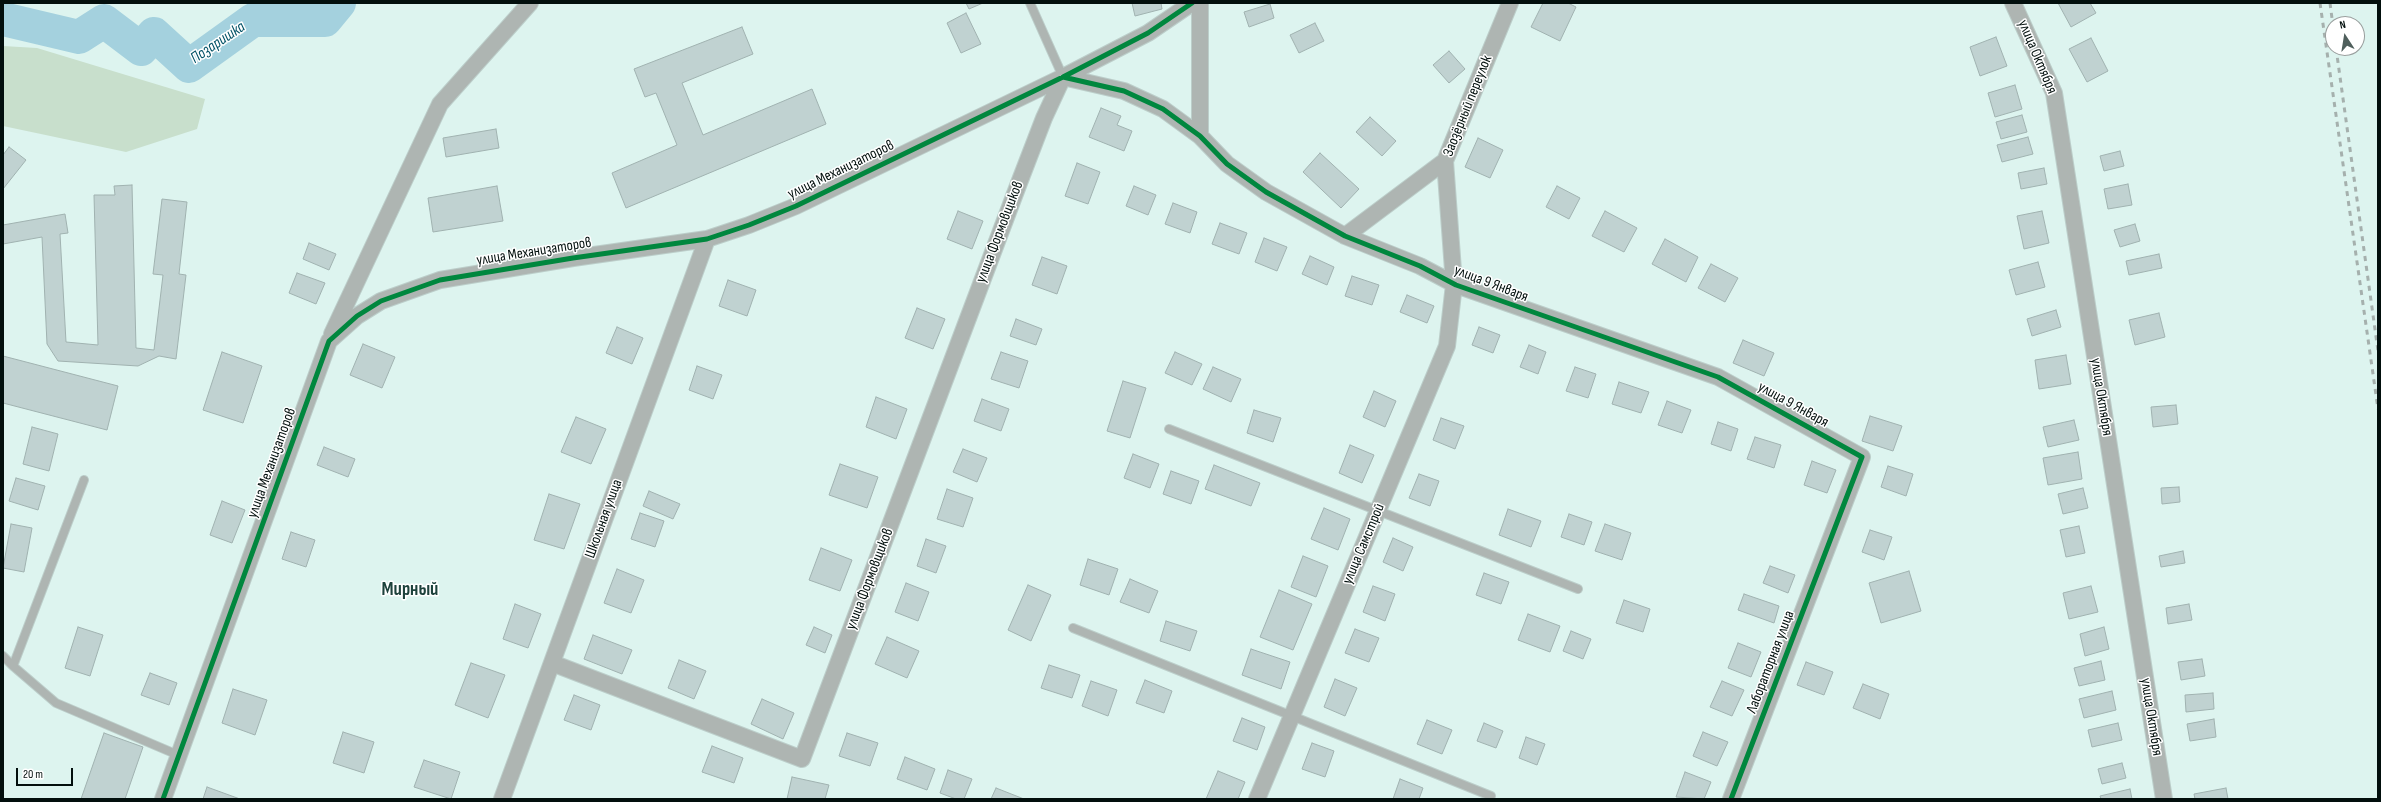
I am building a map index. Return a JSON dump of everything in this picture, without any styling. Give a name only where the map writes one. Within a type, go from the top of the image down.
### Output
[{"type":"street","points":[[329,341],[440,104],[530,3]]},
{"type":"street","name":"улица Механизаторов","points":[[163,799],[329,341],[357,316],[381,301],[440,280],[573,258],[707,239],[749,225],[796,206],[1063,77],[1148,33],[1192,3]]},
{"type":"street","points":[[1200,3],[1200,136]]},
{"type":"street","name":"Заозёрный переулок","points":[[1454,284],[1445,161],[1510,3]]},
{"type":"street","name":"улица Октября","points":[[2013,3],[2054,93],[2164,799]]},
{"type":"street","name":"улица 9 Января","points":[[1063,77],[1124,91],[1163,109],[1200,136],[1227,164],[1266,192],[1345,236],[1420,266],[1454,284],[1718,377],[1862,457]]},
{"type":"street","name":"улица Формовщиков","points":[[552,663],[802,760],[1044,118],[1063,77]]},
{"type":"street","points":[[1345,236],[1445,161]]},
{"type":"street","name":"Школьная улица","points":[[502,799],[707,239]]},
{"type":"street","name":"улица Самстрой","points":[[1257,799],[1447,346],[1454,284]]},
{"type":"street","name":"Лабораторная улица","points":[[1731,799],[1862,457]]},
{"type":"lane","points":[[1030,3],[1063,77]]},
{"type":"lane","points":[[1169,429],[1379,509],[1578,589]]},
{"type":"lane","points":[[13,666],[84,480]]},
{"type":"lane","points":[[1073,628],[1491,796]]},
{"type":"lane","points":[[3,656],[56,702],[178,755]]},
{"type":"green space","points":[[3,46],[37,48],[205,99],[197,129],[126,152],[3,126]]},
{"type":"building","points":[[966,3],[983,3],[969,9]]},
{"type":"building","points":[[1132,3],[1161,3],[1162,9],[1135,16]]},
{"type":"building","points":[[1543,3],[1568,3],[1576,7],[1560,41],[1531,27]]},
{"type":"building","points":[[2058,3],[2090,3],[2096,13],[2071,27]]},
{"type":"building","points":[[1270,4],[1274,18],[1249,27],[1244,12]]},
{"type":"building","points":[[966,13],[981,44],[961,53],[947,23]]},
{"type":"building","points":[[1315,23],[1324,41],[1299,53],[1290,35]]},
{"type":"building","points":[[742,27],[753,54],[682,83],[703,135],[812,89],[826,124],[626,208],[612,173],[677,145],[656,93],[645,97],[634,69]]},
{"type":"building","points":[[1996,37],[2007,66],[1980,76],[1970,47]]},
{"type":"building","points":[[2091,38],[2108,71],[2087,82],[2069,49]]},
{"type":"building","points":[[1449,51],[1465,69],[1449,83],[1433,65]]},
{"type":"building","points":[[2015,85],[2022,109],[1995,117],[1988,93]]},
{"type":"building","points":[[1101,108],[1121,116],[1117,125],[1132,131],[1124,151],[1089,137]]},
{"type":"building","points":[[2022,115],[2027,132],[2001,139],[1996,122]]},
{"type":"building","points":[[1370,117],[1396,141],[1382,156],[1356,132]]},
{"type":"building","points":[[496,129],[499,148],[446,157],[443,138]]},
{"type":"building","points":[[2028,137],[2033,154],[2002,162],[1997,145]]},
{"type":"building","points":[[1478,138],[1503,150],[1490,178],[1465,167]]},
{"type":"building","points":[[9,147],[26,160],[3,189],[3,155]]},
{"type":"building","points":[[2120,151],[2124,166],[2104,171],[2100,156]]},
{"type":"building","points":[[1320,153],[1359,189],[1341,208],[1303,172]]},
{"type":"building","points":[[1077,163],[1100,172],[1088,204],[1065,196]]},
{"type":"building","points":[[2044,168],[2047,184],[2021,189],[2018,173]]},
{"type":"building","points":[[2128,184],[2132,205],[2108,209],[2104,189]]},
{"type":"building","points":[[132,185],[136,348],[154,350],[163,275],[153,274],[162,199],[187,202],[179,274],[186,275],[176,359],[159,356],[138,366],[58,361],[47,344],[42,237],[3,244],[3,225],[65,214],[68,233],[60,234],[66,342],[98,345],[94,195],[115,195],[114,186]]},
{"type":"building","points":[[497,186],[503,221],[433,232],[428,198]]},
{"type":"building","points":[[1134,186],[1156,195],[1148,215],[1126,206]]},
{"type":"building","points":[[1557,186],[1580,198],[1569,219],[1546,207]]},
{"type":"building","points":[[1173,203],[1197,212],[1190,233],[1165,224]]},
{"type":"building","points":[[958,211],[983,221],[972,249],[947,239]]},
{"type":"building","points":[[1605,211],[1637,228],[1624,252],[1592,236]]},
{"type":"building","points":[[2042,211],[2049,243],[2024,249],[2017,216]]},
{"type":"building","points":[[1220,223],[1247,233],[1239,254],[1212,244]]},
{"type":"building","points":[[2135,224],[2140,241],[2120,247],[2114,230]]},
{"type":"building","points":[[1264,238],[1287,247],[1277,271],[1255,262]]},
{"type":"building","points":[[1665,239],[1698,257],[1686,282],[1652,264]]},
{"type":"building","points":[[309,243],[336,254],[329,270],[303,259]]},
{"type":"building","points":[[2159,254],[2162,268],[2129,275],[2126,261]]},
{"type":"building","points":[[1310,256],[1334,267],[1327,285],[1302,274]]},
{"type":"building","points":[[1042,257],[1067,266],[1057,294],[1032,285]]},
{"type":"building","points":[[2038,262],[2045,287],[2016,295],[2009,270]]},
{"type":"building","points":[[1711,264],[1738,278],[1725,302],[1698,288]]},
{"type":"building","points":[[297,273],[325,283],[316,304],[289,293]]},
{"type":"building","points":[[1352,276],[1379,285],[1372,305],[1345,296]]},
{"type":"building","points":[[728,280],[756,290],[747,316],[719,306]]},
{"type":"building","points":[[1407,295],[1434,306],[1427,323],[1400,312]]},
{"type":"building","points":[[917,308],[945,319],[933,349],[905,338]]},
{"type":"building","points":[[2056,310],[2061,327],[2032,336],[2027,319]]},
{"type":"building","points":[[2159,313],[2165,337],[2135,345],[2129,320]]},
{"type":"building","points":[[1016,319],[1042,329],[1036,345],[1010,336]]},
{"type":"building","points":[[617,327],[643,338],[632,364],[606,353]]},
{"type":"building","points":[[1479,327],[1500,335],[1493,353],[1472,345]]},
{"type":"building","points":[[1743,340],[1774,353],[1764,376],[1733,363]]},
{"type":"building","points":[[363,344],[395,357],[382,388],[350,375]]},
{"type":"building","points":[[1529,345],[1546,352],[1538,374],[1520,367]]},
{"type":"building","points":[[222,352],[262,366],[243,423],[203,410]]},
{"type":"building","points":[[1001,352],[1028,361],[1019,388],[991,379]]},
{"type":"building","points":[[1175,352],[1202,364],[1192,385],[1165,373]]},
{"type":"building","points":[[2066,355],[2071,384],[2039,389],[2035,360]]},
{"type":"building","points":[[3,356],[118,386],[107,430],[3,403]]},
{"type":"building","points":[[697,366],[722,375],[713,399],[689,390]]},
{"type":"building","points":[[1213,367],[1241,379],[1231,402],[1203,389]]},
{"type":"building","points":[[1575,367],[1596,374],[1588,398],[1566,391]]},
{"type":"building","points":[[1123,381],[1146,388],[1130,438],[1107,431]]},
{"type":"building","points":[[1619,382],[1649,392],[1641,413],[1612,404]]},
{"type":"building","points":[[1374,391],[1396,401],[1385,427],[1363,417]]},
{"type":"building","points":[[876,397],[907,409],[896,439],[866,427]]},
{"type":"building","points":[[982,399],[1009,409],[1001,431],[974,421]]},
{"type":"building","points":[[1667,401],[1691,410],[1682,433],[1658,425]]},
{"type":"building","points":[[2176,405],[2178,424],[2153,427],[2151,407]]},
{"type":"building","points":[[1254,410],[1281,418],[1273,442],[1247,433]]},
{"type":"building","points":[[1870,416],[1902,426],[1893,451],[1862,441]]},
{"type":"building","points":[[576,417],[606,429],[591,464],[561,452]]},
{"type":"building","points":[[1441,418],[1464,426],[1455,449],[1433,440]]},
{"type":"building","points":[[2074,420],[2079,440],[2048,447],[2043,427]]},
{"type":"building","points":[[1718,422],[1738,429],[1731,451],[1711,444]]},
{"type":"building","points":[[32,427],[58,434],[49,471],[23,464]]},
{"type":"building","points":[[1755,437],[1781,445],[1774,468],[1747,459]]},
{"type":"building","points":[[1350,445],[1374,455],[1362,483],[1339,473]]},
{"type":"building","points":[[324,447],[355,459],[348,477],[317,465]]},
{"type":"building","points":[[963,449],[987,458],[977,482],[953,472]]},
{"type":"building","points":[[2078,452],[2082,479],[2048,485],[2043,458]]},
{"type":"building","points":[[1133,454],[1159,464],[1150,488],[1124,478]]},
{"type":"building","points":[[1812,461],[1836,470],[1827,493],[1804,485]]},
{"type":"building","points":[[840,464],[878,477],[867,508],[829,495]]},
{"type":"building","points":[[1214,465],[1260,483],[1251,506],[1205,489]]},
{"type":"building","points":[[1888,466],[1913,474],[1906,496],[1881,487]]},
{"type":"building","points":[[1171,471],[1199,481],[1191,504],[1163,494]]},
{"type":"building","points":[[1419,474],[1439,481],[1430,506],[1409,498]]},
{"type":"building","points":[[16,478],[45,486],[38,510],[9,501]]},
{"type":"building","points":[[2179,487],[2180,502],[2162,504],[2161,488]]},
{"type":"building","points":[[2083,488],[2088,508],[2063,514],[2058,494]]},
{"type":"building","points":[[947,489],[973,498],[963,527],[937,519]]},
{"type":"building","points":[[649,491],[680,504],[673,519],[643,506]]},
{"type":"building","points":[[549,494],[580,504],[564,549],[534,540]]},
{"type":"building","points":[[222,501],[245,510],[232,543],[210,535]]},
{"type":"building","points":[[1324,508],[1350,519],[1338,550],[1311,539]]},
{"type":"building","points":[[1508,509],[1541,521],[1531,547],[1499,535]]},
{"type":"building","points":[[640,513],[664,521],[655,547],[631,539]]},
{"type":"building","points":[[1569,514],[1592,522],[1584,545],[1561,537]]},
{"type":"building","points":[[11,524],[32,528],[24,572],[3,568]]},
{"type":"building","points":[[1605,524],[1631,533],[1622,560],[1595,551]]},
{"type":"building","points":[[2079,526],[2085,553],[2066,557],[2060,530]]},
{"type":"building","points":[[1870,530],[1892,537],[1884,560],[1862,552]]},
{"type":"building","points":[[291,532],[315,540],[306,567],[282,559]]},
{"type":"building","points":[[1393,538],[1413,547],[1403,571],[1383,562]]},
{"type":"building","points":[[926,539],[946,546],[936,573],[917,566]]},
{"type":"building","points":[[821,548],[852,560],[840,591],[809,580]]},
{"type":"building","points":[[2183,551],[2185,563],[2161,567],[2159,556]]},
{"type":"building","points":[[1303,556],[1328,566],[1316,597],[1291,587]]},
{"type":"building","points":[[1088,559],[1118,569],[1109,595],[1080,585]]},
{"type":"building","points":[[1770,566],[1795,575],[1788,593],[1763,583]]},
{"type":"building","points":[[617,569],[644,580],[631,613],[604,603]]},
{"type":"building","points":[[1909,571],[1921,611],[1881,623],[1869,583]]},
{"type":"building","points":[[1484,573],[1509,582],[1501,604],[1476,595]]},
{"type":"building","points":[[1130,579],[1158,591],[1149,613],[1120,602]]},
{"type":"building","points":[[906,583],[929,592],[918,621],[895,612]]},
{"type":"building","points":[[1028,585],[1051,595],[1031,641],[1008,630]]},
{"type":"building","points":[[1373,586],[1395,594],[1385,621],[1363,612]]},
{"type":"building","points":[[2091,586],[2098,612],[2069,619],[2063,593]]},
{"type":"building","points":[[1279,590],[1312,604],[1293,650],[1260,637]]},
{"type":"building","points":[[1744,594],[1779,606],[1774,623],[1738,610]]},
{"type":"building","points":[[1624,600],[1650,609],[1643,632],[1616,623]]},
{"type":"building","points":[[515,604],[541,614],[528,648],[503,639]]},
{"type":"building","points":[[2189,604],[2192,620],[2168,624],[2166,608]]},
{"type":"building","points":[[1528,614],[1560,626],[1550,652],[1518,640]]},
{"type":"building","points":[[1166,621],[1197,631],[1190,651],[1160,641]]},
{"type":"building","points":[[78,627],[103,635],[90,676],[65,668]]},
{"type":"building","points":[[814,627],[832,635],[825,653],[806,645]]},
{"type":"building","points":[[2104,627],[2109,649],[2085,656],[2080,634]]},
{"type":"building","points":[[1355,629],[1379,638],[1369,662],[1345,653]]},
{"type":"building","points":[[1571,631],[1591,639],[1583,659],[1563,651]]},
{"type":"building","points":[[593,635],[632,650],[622,674],[584,659]]},
{"type":"building","points":[[887,637],[919,651],[907,678],[875,664]]},
{"type":"building","points":[[1738,643],[1761,652],[1751,677],[1728,668]]},
{"type":"building","points":[[1251,649],[1290,662],[1281,689],[1242,675]]},
{"type":"building","points":[[2202,659],[2205,676],[2181,680],[2178,662]]},
{"type":"building","points":[[679,660],[706,671],[694,699],[668,688]]},
{"type":"building","points":[[2101,661],[2105,680],[2079,686],[2074,668]]},
{"type":"building","points":[[1806,662],[1833,672],[1824,695],[1797,685]]},
{"type":"building","points":[[471,663],[505,675],[488,718],[455,705]]},
{"type":"building","points":[[1049,665],[1080,675],[1072,698],[1041,688]]},
{"type":"building","points":[[150,673],[177,683],[169,705],[141,695]]},
{"type":"building","points":[[1335,679],[1357,688],[1345,716],[1324,707]]},
{"type":"building","points":[[1145,680],[1172,691],[1164,713],[1136,703]]},
{"type":"building","points":[[1091,681],[1117,690],[1108,716],[1082,706]]},
{"type":"building","points":[[1722,681],[1744,690],[1732,716],[1710,707]]},
{"type":"building","points":[[1863,684],[1889,694],[1880,719],[1853,708]]},
{"type":"building","points":[[233,689],[267,700],[255,735],[222,723]]},
{"type":"building","points":[[2112,691],[2116,710],[2084,718],[2079,699]]},
{"type":"building","points":[[2213,693],[2214,709],[2186,712],[2185,695]]},
{"type":"building","points":[[574,695],[600,705],[591,730],[564,720]]},
{"type":"building","points":[[762,699],[794,713],[783,739],[751,724]]},
{"type":"building","points":[[1242,718],[1265,727],[1257,750],[1233,741]]},
{"type":"building","points":[[2214,719],[2216,737],[2190,741],[2187,724]]},
{"type":"building","points":[[1427,720],[1452,730],[1442,754],[1417,744]]},
{"type":"building","points":[[1484,723],[1503,731],[1496,748],[1477,741]]},
{"type":"building","points":[[2118,723],[2122,740],[2092,747],[2088,730]]},
{"type":"building","points":[[343,732],[374,742],[364,773],[333,763]]},
{"type":"building","points":[[1703,732],[1728,742],[1717,766],[1693,756]]},
{"type":"building","points":[[104,733],[143,747],[125,799],[81,799]]},
{"type":"building","points":[[847,733],[878,743],[870,766],[839,756]]},
{"type":"building","points":[[1526,737],[1545,744],[1537,765],[1519,758]]},
{"type":"building","points":[[1312,743],[1334,751],[1325,777],[1302,769]]},
{"type":"building","points":[[712,746],[743,758],[734,783],[702,772]]},
{"type":"building","points":[[905,757],[935,769],[927,790],[897,779]]},
{"type":"building","points":[[424,760],[460,772],[451,799],[414,787]]},
{"type":"building","points":[[2122,763],[2126,778],[2102,784],[2098,769]]},
{"type":"building","points":[[948,770],[972,779],[964,799],[956,799],[940,793]]},
{"type":"building","points":[[1218,771],[1245,782],[1238,799],[1206,799]]},
{"type":"building","points":[[1685,772],[1711,782],[1704,799],[1676,797]]},
{"type":"building","points":[[792,777],[829,785],[825,799],[787,799]]},
{"type":"building","points":[[1400,779],[1423,788],[1419,799],[1393,799]]},
{"type":"building","points":[[207,787],[240,799],[203,799]]},
{"type":"building","points":[[996,788],[1024,799],[991,799]]},
{"type":"building","points":[[2226,788],[2228,799],[2195,799],[2194,794]]},
{"type":"building","points":[[2130,789],[2132,799],[2101,799],[2100,796]]},
{"type":"waterway","name":"Позаришка","points":[[3,19],[79,37],[104,21],[141,49],[154,34],[189,66],[253,20],[325,20],[339,3]]},
{"type":"railway","points":[[2320,3],[2378,409]]},
{"type":"railway","points":[[2330,3],[2332,16]]},
{"type":"railway","points":[[2337,56],[2378,351]]},
{"type":"cycle path","points":[[163,799],[329,341],[357,316],[381,301],[440,280],[573,258],[707,239],[749,225],[796,206],[1063,77],[1148,33],[1192,3]]},
{"type":"cycle path","points":[[1063,77],[1124,91],[1163,109],[1200,136],[1227,164],[1266,192],[1345,236],[1420,266],[1456,285],[1718,377],[1862,457],[1731,799]]},
{"type":"district","name":"Мирный","points":[[410,590]]}]
